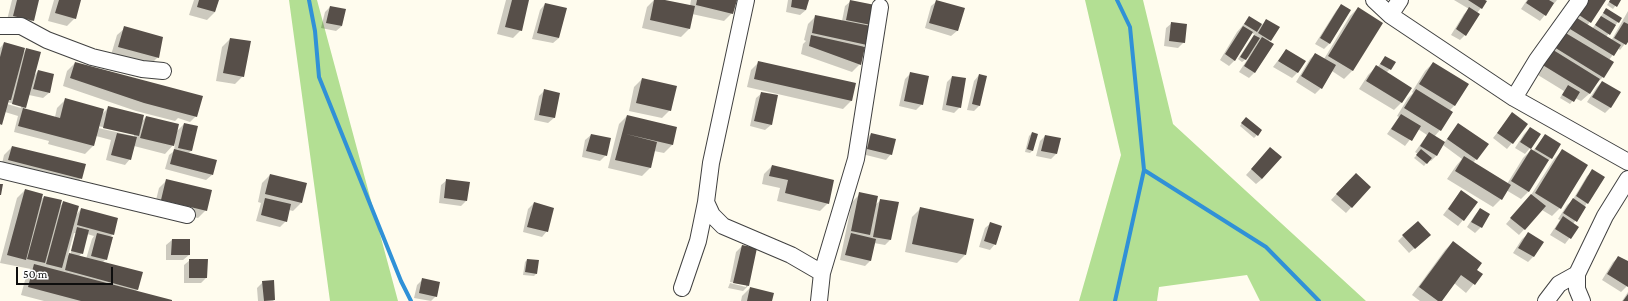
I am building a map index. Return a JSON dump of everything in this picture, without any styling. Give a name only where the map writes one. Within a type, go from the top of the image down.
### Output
[{"type":"street","points":[[682,288],[698,241],[706,202],[711,164],[746,0]]},
{"type":"street","points":[[1374,0],[1390,15],[1514,98],[1628,162]]},
{"type":"street","points":[[1390,15],[1400,0]]},
{"type":"street","points":[[1514,98],[1537,60],[1580,0]]},
{"type":"street","points":[[819,301],[822,273],[856,159],[880,7]]},
{"type":"street","points":[[0,26],[21,26],[47,40],[92,57],[142,69],[163,71]]},
{"type":"street","points":[[0,170],[188,215]]},
{"type":"street","points":[[1582,301],[1577,289],[1577,274],[1605,216],[1628,179]]},
{"type":"street","points":[[706,202],[712,215],[724,226],[791,255],[822,273]]},
{"type":"street","points":[[1546,301],[1559,284],[1577,274]]},
{"type":"green space","points":[[289,0],[317,0],[398,301],[330,301]]},
{"type":"green space","points":[[1085,0],[1143,0],[1173,124],[1366,301],[1260,301],[1247,275],[1159,287],[1157,301],[1079,301],[1121,155]]},
{"type":"building","points":[[17,0],[39,0],[34,21],[13,16]]},
{"type":"building","points":[[59,0],[81,0],[76,19],[55,13]]},
{"type":"building","points":[[199,0],[219,0],[215,12],[197,7]]},
{"type":"building","points":[[512,0],[529,0],[522,31],[505,27]]},
{"type":"building","points":[[654,0],[665,0],[695,6],[690,29],[650,20]]},
{"type":"building","points":[[697,0],[737,0],[733,14],[696,5]]},
{"type":"building","points":[[792,0],[809,0],[806,10],[791,7]]},
{"type":"building","points":[[850,0],[875,5],[871,25],[846,20]]},
{"type":"building","points":[[936,0],[965,8],[958,31],[929,23]]},
{"type":"building","points":[[1468,0],[1485,0],[1487,1],[1482,9]]},
{"type":"building","points":[[1528,0],[1549,0],[1554,3],[1546,16],[1526,3]]},
{"type":"building","points":[[1588,0],[1606,0],[1591,23],[1579,15]]},
{"type":"building","points":[[1610,0],[1621,0],[1617,7],[1609,2]]},
{"type":"building","points":[[545,3],[567,8],[559,38],[537,33]]},
{"type":"building","points":[[1341,4],[1351,10],[1330,44],[1320,38]]},
{"type":"building","points":[[330,6],[346,9],[342,26],[326,23]]},
{"type":"building","points":[[1358,7],[1383,23],[1353,71],[1328,56]]},
{"type":"building","points":[[1469,7],[1480,14],[1466,36],[1456,29]]},
{"type":"building","points":[[1606,8],[1622,18],[1619,23],[1603,13]]},
{"type":"building","points":[[815,15],[871,26],[867,45],[812,33]]},
{"type":"building","points":[[1249,16],[1262,24],[1257,32],[1244,24]]},
{"type":"building","points":[[1601,16],[1616,25],[1610,35],[1595,25]]},
{"type":"building","points":[[1577,18],[1621,45],[1614,56],[1570,29]]},
{"type":"building","points":[[1266,19],[1280,27],[1271,41],[1258,33]]},
{"type":"building","points":[[1171,22],[1187,24],[1185,43],[1169,41]]},
{"type":"building","points":[[1624,22],[1628,24],[1628,42],[1626,45],[1614,38]]},
{"type":"building","points":[[124,26],[163,37],[159,58],[118,47]]},
{"type":"building","points":[[1243,26],[1253,32],[1235,61],[1225,54]]},
{"type":"building","points":[[1564,32],[1614,62],[1604,78],[1554,47]]},
{"type":"building","points":[[811,35],[865,47],[861,65],[809,46]]},
{"type":"building","points":[[1254,35],[1260,38],[1246,60],[1240,57]]},
{"type":"building","points":[[1262,37],[1274,44],[1255,73],[1244,66]]},
{"type":"building","points":[[230,38],[251,41],[244,77],[223,73]]},
{"type":"building","points":[[4,42],[25,48],[11,100],[9,100],[2,125],[0,124],[0,57]]},
{"type":"building","points":[[26,48],[41,52],[26,108],[12,104]]},
{"type":"building","points":[[1550,48],[1600,79],[1590,94],[1541,64]]},
{"type":"building","points":[[1286,49],[1306,61],[1298,73],[1278,61]]},
{"type":"building","points":[[1315,53],[1336,65],[1322,89],[1301,76]]},
{"type":"building","points":[[1385,56],[1396,62],[1391,70],[1380,64]]},
{"type":"building","points":[[758,61],[856,83],[852,101],[754,79]]},
{"type":"building","points":[[75,62],[203,96],[197,117],[144,103],[70,78]]},
{"type":"building","points":[[1433,62],[1469,84],[1455,106],[1419,84]]},
{"type":"building","points":[[1376,65],[1412,88],[1402,103],[1366,81]]},
{"type":"building","points":[[38,70],[54,74],[50,93],[33,89]]},
{"type":"building","points":[[910,72],[929,76],[923,105],[904,101]]},
{"type":"building","points":[[979,74],[987,76],[980,106],[972,104]]},
{"type":"building","points":[[952,76],[966,78],[961,108],[946,105]]},
{"type":"building","points":[[642,78],[677,86],[671,111],[636,103]]},
{"type":"building","points":[[1602,81],[1621,92],[1611,108],[1592,97]]},
{"type":"building","points":[[1568,85],[1580,92],[1574,102],[1562,95]]},
{"type":"building","points":[[544,89],[560,93],[555,118],[539,115]]},
{"type":"building","points":[[1416,89],[1453,112],[1441,131],[1404,108]]},
{"type":"building","points":[[761,92],[778,95],[772,125],[754,121]]},
{"type":"building","points":[[65,98],[104,109],[94,146],[18,126],[23,108],[60,118]]},
{"type":"building","points":[[108,106],[144,115],[139,136],[103,128]]},
{"type":"building","points":[[1512,112],[1528,124],[1513,144],[1497,133]]},
{"type":"building","points":[[1401,114],[1421,126],[1412,141],[1391,129]]},
{"type":"building","points":[[627,115],[677,127],[673,145],[626,134],[657,142],[651,168],[615,160]]},
{"type":"building","points":[[146,116],[179,124],[174,146],[140,138]]},
{"type":"building","points":[[1246,117],[1262,130],[1258,136],[1241,123]]},
{"type":"building","points":[[184,123],[198,126],[192,151],[178,148]]},
{"type":"building","points":[[1458,123],[1489,144],[1477,160],[1447,139]]},
{"type":"building","points":[[1530,127],[1541,134],[1531,149],[1520,142]]},
{"type":"building","points":[[1032,132],[1038,134],[1033,151],[1027,149]]},
{"type":"building","points":[[1429,132],[1445,142],[1437,156],[1420,146]]},
{"type":"building","points":[[117,133],[137,137],[131,160],[111,155]]},
{"type":"building","points":[[871,133],[896,139],[892,155],[867,149]]},
{"type":"building","points":[[591,134],[611,138],[607,156],[586,151]]},
{"type":"building","points":[[1545,134],[1561,144],[1552,159],[1535,149]]},
{"type":"building","points":[[1045,135],[1061,138],[1057,154],[1041,151]]},
{"type":"building","points":[[12,146],[86,164],[82,179],[8,160]]},
{"type":"building","points":[[1270,147],[1282,157],[1262,179],[1251,169]]},
{"type":"building","points":[[174,149],[217,160],[213,175],[170,164]]},
{"type":"building","points":[[1421,149],[1432,158],[1427,164],[1416,155]]},
{"type":"building","points":[[1531,149],[1549,160],[1529,192],[1511,181]]},
{"type":"building","points":[[1562,149],[1588,165],[1561,209],[1535,193]]},
{"type":"building","points":[[1464,156],[1511,185],[1502,200],[1455,171]]},
{"type":"building","points":[[772,165],[834,180],[829,204],[785,193],[788,180],[769,176]]},
{"type":"building","points":[[1592,169],[1605,177],[1588,204],[1576,196]]},
{"type":"building","points":[[1356,173],[1371,187],[1352,208],[1336,194]]},
{"type":"building","points":[[270,174],[307,183],[302,203],[265,194]]},
{"type":"building","points":[[166,179],[212,190],[207,211],[161,200]]},
{"type":"building","points":[[446,179],[470,182],[467,201],[444,198]]},
{"type":"building","points":[[0,184],[3,184],[1,195],[0,195]]},
{"type":"building","points":[[25,189],[43,194],[26,260],[7,255]]},
{"type":"building","points":[[1461,190],[1478,202],[1464,221],[1448,209]]},
{"type":"building","points":[[859,192],[878,196],[870,235],[851,231]]},
{"type":"building","points":[[1531,194],[1546,206],[1525,230],[1510,218]]},
{"type":"building","points":[[44,196],[62,200],[45,263],[27,259]]},
{"type":"building","points":[[265,198],[291,204],[287,222],[261,215]]},
{"type":"building","points":[[1573,198],[1586,207],[1577,222],[1563,213]]},
{"type":"building","points":[[880,199],[899,202],[891,240],[873,237]]},
{"type":"building","points":[[63,201],[79,206],[62,268],[46,264]]},
{"type":"building","points":[[534,202],[554,208],[548,232],[527,227]]},
{"type":"building","points":[[920,207],[974,219],[966,255],[912,244]]},
{"type":"building","points":[[81,208],[118,218],[114,235],[77,225]]},
{"type":"building","points":[[1480,208],[1490,214],[1482,228],[1471,222]]},
{"type":"building","points":[[1563,216],[1579,227],[1571,239],[1555,229]]},
{"type":"building","points":[[1418,221],[1431,235],[1415,249],[1402,235]]},
{"type":"building","points":[[990,222],[1002,226],[996,245],[984,241]]},
{"type":"building","points":[[77,227],[89,230],[83,254],[71,251]]},
{"type":"building","points":[[1528,232],[1544,242],[1534,257],[1518,248]]},
{"type":"building","points":[[97,233],[113,237],[107,260],[91,256]]},
{"type":"building","points":[[851,233],[876,239],[871,261],[845,255]]},
{"type":"building","points":[[172,239],[190,239],[190,255],[171,255]]},
{"type":"building","points":[[1453,241],[1482,263],[1477,270],[1483,274],[1475,285],[1461,275],[1442,301],[1438,301],[1419,287]]},
{"type":"building","points":[[742,245],[757,248],[749,286],[733,283]]},
{"type":"building","points":[[69,253],[143,272],[138,290],[65,270]]},
{"type":"building","points":[[1618,256],[1628,261],[1628,287],[1607,274]]},
{"type":"building","points":[[189,259],[208,259],[207,278],[189,278]]},
{"type":"building","points":[[527,259],[539,260],[537,274],[525,272]]},
{"type":"building","points":[[34,264],[172,301],[81,301],[28,287]]},
{"type":"building","points":[[422,278],[440,282],[437,297],[419,293]]},
{"type":"building","points":[[274,280],[275,300],[264,301],[262,281]]},
{"type":"building","points":[[750,287],[774,293],[772,301],[747,301]]},
{"type":"building","points":[[1628,294],[1628,301],[1623,301]]},
{"type":"waterway","points":[[309,0],[315,31],[319,77],[401,281],[411,301]]},
{"type":"waterway","points":[[1115,301],[1144,170],[1130,27],[1117,0]]},
{"type":"waterway","points":[[1144,170],[1266,247],[1319,301]]}]
